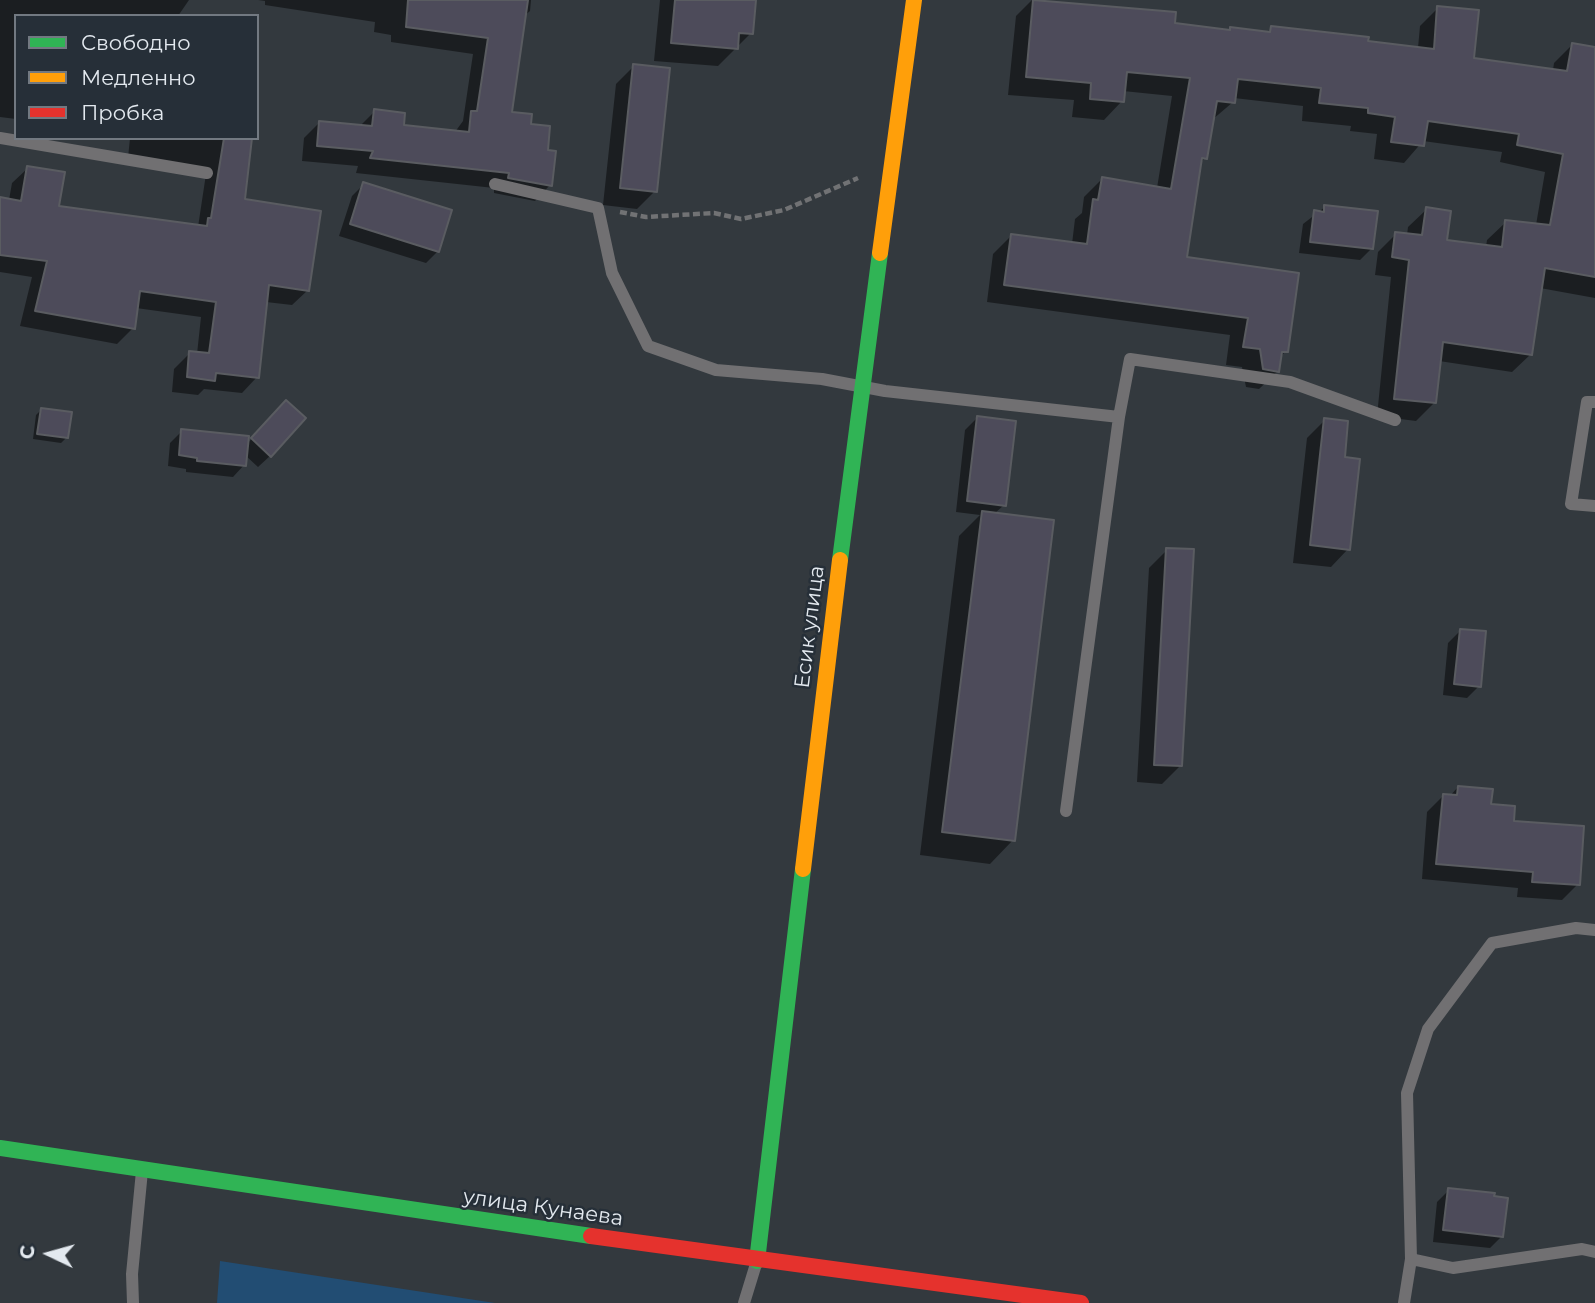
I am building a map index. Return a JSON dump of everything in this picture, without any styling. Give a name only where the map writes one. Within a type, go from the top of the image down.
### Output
[{"type":"street","name":"Есик улица","points":[[757,1261],[834,603],[914,0]]},
{"type":"street","name":"улица Кунаева","points":[[0,1149],[757,1261],[1081,1303]]},
{"type":"lane","points":[[0,138],[207,173]]},
{"type":"lane","points":[[495,184],[598,208],[612,273],[648,346],[716,370],[864,385],[886,391],[1119,417]]},
{"type":"lane","points":[[1066,811],[1119,417],[1130,359],[1290,382],[1395,420]]},
{"type":"lane","points":[[1595,402],[1587,402],[1571,504],[1595,506]]},
{"type":"lane","points":[[1404,1303],[1411,1259],[1407,1093],[1428,1029],[1492,943],[1576,928],[1595,930]]},
{"type":"lane","points":[[133,1303],[132,1274],[142,1170]]},
{"type":"lane","points":[[1411,1259],[1453,1268],[1582,1249],[1595,1252]]},
{"type":"lane","points":[[744,1303],[757,1261]]},
{"type":"path","points":[[598,208],[646,217],[715,213],[741,219],[784,209],[894,164]]},
{"type":"shaded area","points":[[220,1261],[495,1303],[217,1303]]},
{"type":"building","points":[[408,0],[528,0],[512,112],[532,114],[531,124],[550,126],[548,150],[556,151],[552,186],[508,178],[509,173],[370,158],[373,151],[317,146],[319,121],[372,126],[374,109],[405,113],[404,125],[469,132],[471,111],[477,111],[488,38],[406,27]]},
{"type":"building","points":[[675,0],[756,0],[753,34],[739,33],[738,49],[671,43]]},
{"type":"building","points":[[1033,0],[1176,12],[1175,23],[1230,30],[1230,27],[1270,32],[1271,26],[1369,37],[1368,41],[1434,49],[1437,6],[1479,10],[1474,58],[1567,71],[1572,43],[1595,47],[1595,277],[1545,268],[1532,355],[1443,342],[1436,403],[1394,399],[1409,260],[1392,257],[1395,232],[1422,235],[1426,207],[1451,211],[1447,240],[1502,247],[1505,220],[1550,225],[1563,154],[1517,145],[1519,134],[1428,121],[1424,146],[1391,142],[1395,117],[1368,113],[1368,108],[1319,103],[1321,88],[1238,79],[1235,103],[1217,101],[1207,159],[1202,158],[1187,257],[1299,273],[1288,352],[1282,352],[1279,372],[1263,369],[1260,349],[1243,347],[1248,318],[1004,285],[1011,234],[1087,244],[1093,199],[1098,200],[1102,177],[1171,189],[1190,78],[1127,72],[1124,102],[1090,99],[1091,83],[1026,77]]},
{"type":"building","points":[[633,64],[670,68],[657,192],[620,188]]},
{"type":"building","points":[[224,140],[252,140],[245,199],[321,211],[309,291],[269,285],[259,378],[216,373],[215,381],[187,377],[189,351],[209,353],[216,302],[140,291],[135,329],[35,311],[47,261],[0,255],[0,197],[21,201],[27,166],[65,172],[59,206],[207,226],[208,218],[211,218]]},
{"type":"building","points":[[363,182],[452,210],[439,252],[350,224]]},
{"type":"building","points":[[1324,205],[1378,211],[1373,249],[1310,242],[1314,210],[1324,212]]},
{"type":"building","points":[[286,400],[306,418],[271,457],[251,438]]},
{"type":"building","points":[[41,408],[72,412],[68,438],[37,434]]},
{"type":"building","points":[[977,416],[1016,421],[1006,506],[967,501]]},
{"type":"building","points":[[1324,418],[1348,421],[1345,457],[1360,459],[1350,550],[1310,545]]},
{"type":"building","points":[[181,429],[249,436],[246,466],[197,461],[197,458],[179,455]]},
{"type":"building","points":[[982,511],[1054,520],[1015,841],[942,832]]},
{"type":"building","points":[[1166,548],[1194,549],[1182,766],[1154,765]]},
{"type":"building","points":[[1460,629],[1486,631],[1481,687],[1454,684]]},
{"type":"building","points":[[1458,786],[1493,789],[1491,804],[1515,806],[1514,821],[1584,826],[1580,885],[1532,882],[1533,872],[1436,864],[1443,794],[1457,795]]},
{"type":"building","points":[[1448,1188],[1495,1193],[1494,1196],[1508,1198],[1503,1237],[1443,1230]]},
{"type":"traffic: fast","points":[[840,560],[880,253]]},
{"type":"traffic: fast","points":[[757,1261],[803,869]]},
{"type":"traffic: fast","points":[[0,1148],[591,1236]]},
{"type":"traffic: slow","points":[[880,253],[914,0]]},
{"type":"traffic: slow","points":[[803,869],[840,560]]},
{"type":"traffic: jam","points":[[591,1236],[1081,1303]]}]
